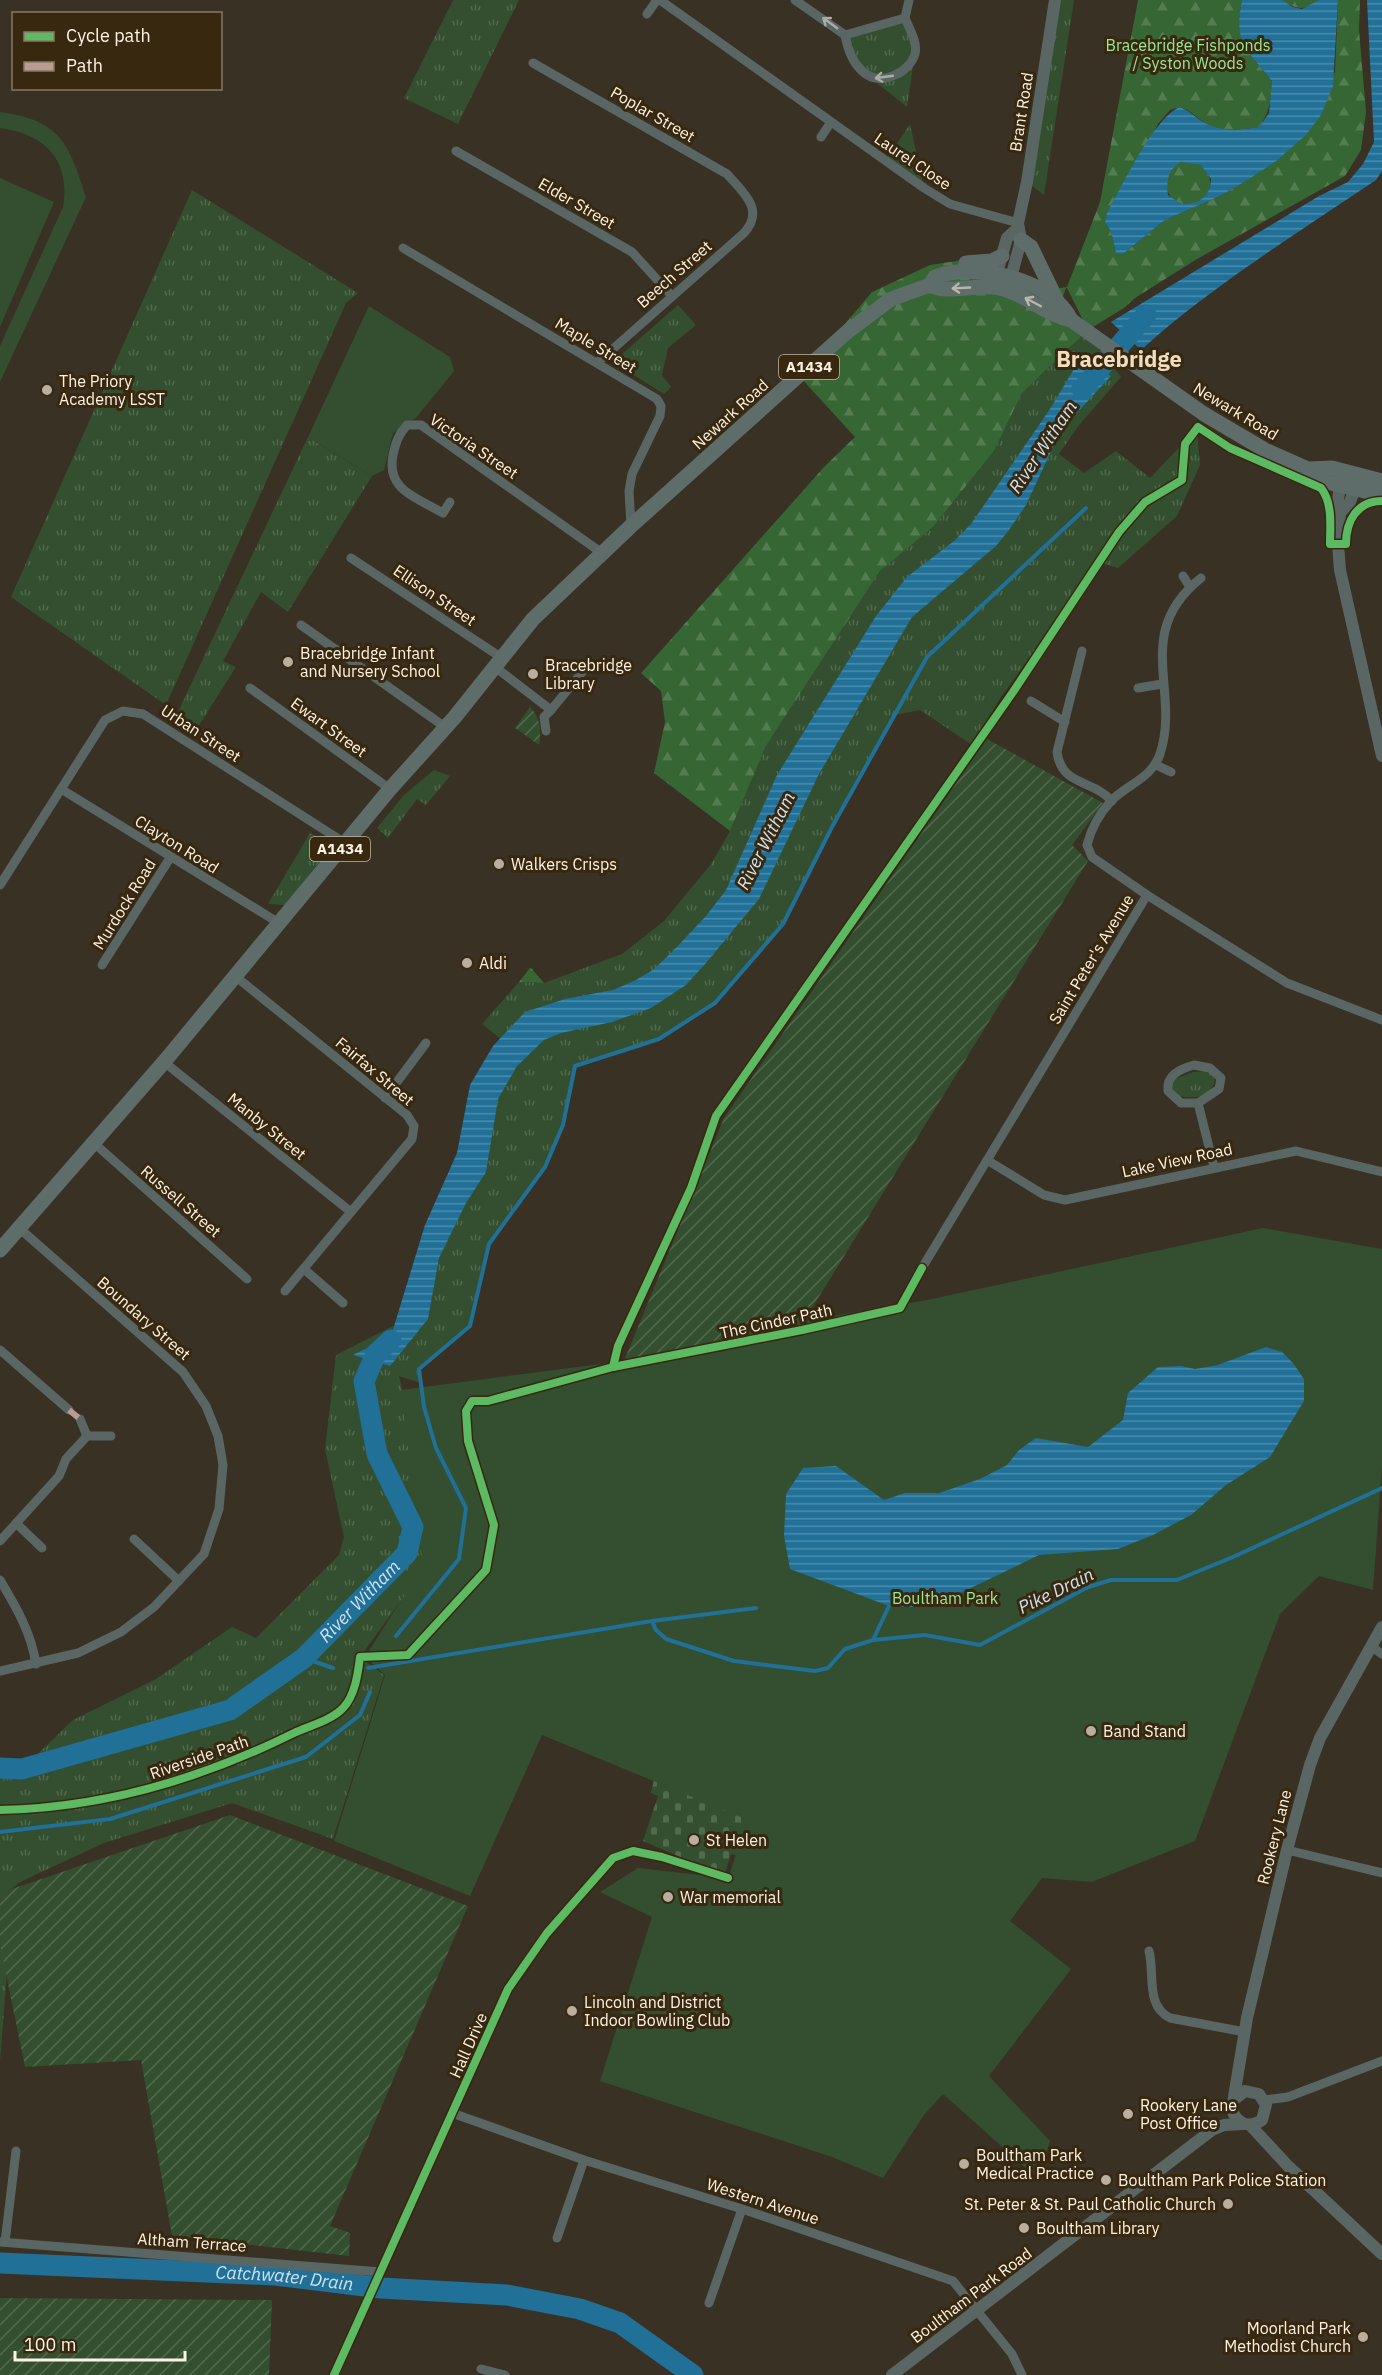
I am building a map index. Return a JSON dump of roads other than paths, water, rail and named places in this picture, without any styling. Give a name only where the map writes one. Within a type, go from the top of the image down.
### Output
[{"type":"main road","points":[[1019,230],[1031,247],[1057,302]]},
{"type":"main road","points":[[958,271],[964,263],[986,262],[1002,256]]},
{"type":"main road","name":"Newark Road","points":[[631,526],[847,332],[891,299],[930,285],[935,277],[958,271],[1039,290],[1065,308],[1071,320],[1088,333],[1211,418],[1299,465],[1357,482],[1382,495]]},
{"type":"main road","name":"Newark Road","points":[[930,285],[940,290],[1002,282],[1056,317],[1071,320]]},
{"type":"main road","name":"Newark Road","points":[[1357,482],[1382,481]]},
{"type":"main road","name":"A1434","points":[[0,1250],[95,1144],[533,619],[631,526]]},
{"type":"street","name":"Laurel Close","points":[[647,14],[658,0],[924,189],[950,204],[1019,230]]},
{"type":"street","points":[[795,0],[845,35],[848,51],[857,67],[870,78],[887,79],[904,71],[915,54],[914,42],[905,18],[909,0]]},
{"type":"street","name":"Brant Road","points":[[1002,282],[1019,230],[1055,0]]},
{"type":"street","points":[[845,35],[905,18]]},
{"type":"street","name":"Poplar Street","points":[[533,63],[727,174],[751,201]]},
{"type":"street","points":[[820,136],[831,122]]},
{"type":"street","name":"Elder Street","points":[[456,151],[632,252],[671,295]]},
{"type":"street","name":"Beech Street","points":[[597,363],[751,226],[754,213],[751,201]]},
{"type":"street","points":[[1002,282],[1002,256],[1007,238],[1019,230]]},
{"type":"street","name":"Maple Street","points":[[403,248],[657,399],[661,406],[660,416],[632,474],[629,492],[631,526]]},
{"type":"street","name":"Victoria Street","points":[[450,502],[443,513],[395,484],[390,471],[398,435],[407,425],[421,425],[602,553]]},
{"type":"street","points":[[1341,478],[1338,500],[1340,570],[1382,756]]},
{"type":"street","points":[[1340,513],[1350,502],[1357,482]]},
{"type":"street","name":"Ellison Street","points":[[351,558],[499,662],[551,710]]},
{"type":"street","points":[[1183,576],[1190,587]]},
{"type":"street","points":[[1147,895],[1092,857],[1088,851],[1090,836],[1095,824],[1112,801],[1144,777],[1155,765],[1166,728],[1162,684],[1162,646],[1176,607],[1190,587],[1201,578]]},
{"type":"street","points":[[301,625],[445,727]]},
{"type":"street","points":[[1082,651],[1057,752],[1063,770],[1074,780],[1097,788],[1112,801]]},
{"type":"street","points":[[546,731],[544,717],[584,669]]},
{"type":"street","points":[[1138,688],[1162,684]]},
{"type":"street","name":"Ewart Street","points":[[250,688],[390,789]]},
{"type":"street","points":[[1031,701],[1065,722]]},
{"type":"street","name":"Urban Street","points":[[0,885],[105,720],[123,711],[143,714],[345,843]]},
{"type":"street","points":[[1155,765],[1171,771]]},
{"type":"street","name":"Clayton Road","points":[[61,789],[279,923]]},
{"type":"street","name":"Murdock Road","points":[[102,965],[170,858]]},
{"type":"street","name":"Saint Peter's Avenue","points":[[922,1268],[1147,895],[1287,983],[1382,1020]]},
{"type":"street","name":"Fairfax Street","points":[[235,976],[385,1098],[414,1126],[412,1140],[285,1291]]},
{"type":"street","points":[[385,1098],[426,1043]]},
{"type":"street","name":"Manby Street","points":[[164,1062],[351,1212]]},
{"type":"street","points":[[1194,1065],[1216,1072],[1221,1078],[1219,1089],[1198,1103],[1181,1103],[1172,1097],[1167,1084],[1173,1074],[1194,1065]]},
{"type":"street","points":[[1198,1103],[1214,1167]]},
{"type":"street","name":"Russell Street","points":[[95,1144],[247,1279]]},
{"type":"street","name":"Lake View Road","points":[[987,1160],[1044,1195],[1065,1200],[1296,1151],[1382,1172]]},
{"type":"street","name":"Boundary Street","points":[[0,1671],[78,1653],[121,1632],[154,1607],[204,1554],[219,1509],[223,1465],[218,1436],[206,1406],[183,1372],[19,1228]]},
{"type":"street","points":[[304,1269],[343,1303]]},
{"type":"street","points":[[0,1350],[69,1410]]},
{"type":"street","points":[[80,1419],[87,1436]]},
{"type":"street","points":[[0,1541],[59,1476],[66,1459],[87,1436],[111,1436]]},
{"type":"street","points":[[16,1523],[42,1548]]},
{"type":"street","points":[[134,1539],[179,1581]]},
{"type":"street","points":[[0,1580],[23,1618],[33,1642],[36,1664]]},
{"type":"street","name":"Rookery Lane","points":[[1234,2103],[1237,2076],[1241,2070],[1245,2032],[1287,1850],[1320,1738],[1377,1650],[1382,1627]]},
{"type":"street","points":[[1287,1850],[1382,1873]]},
{"type":"street","name":"Hall Drive","points":[[334,2375],[508,1989],[525,1962],[613,1858],[633,1851],[663,1857],[728,1878]]},
{"type":"street","points":[[1149,1951],[1153,1996],[1160,2012],[1170,2018],[1245,2032]]},
{"type":"street","points":[[1212,2130],[1224,2125],[1255,2121],[1288,2097],[1382,2061]]},
{"type":"street","points":[[1241,2070],[1260,2096],[1255,2121],[1271,2149],[1382,2254]]},
{"type":"street","points":[[1255,2121],[1236,2118],[1234,2103],[1245,2091],[1260,2096],[1288,2097]]},
{"type":"street","name":"Boultham Park Road","points":[[892,2375],[1212,2130],[1234,2103]]},
{"type":"street","name":"Western Avenue","points":[[452,2113],[584,2160],[742,2209],[952,2281],[1012,2354],[1022,2375]]},
{"type":"street","points":[[3,2242],[16,2151]]},
{"type":"street","points":[[557,2238],[584,2160]]},
{"type":"street","points":[[709,2302],[742,2209]]},
{"type":"street","name":"Altham Terrace","points":[[3,2242],[379,2276]]},
{"type":"street","points":[[481,2369],[506,2375]]},
{"type":"water","points":[[1242,0],[1282,0],[1293,7],[1302,9],[1319,0],[1338,0],[1333,86],[1321,115],[1306,135],[1275,162],[1220,196],[1165,220],[1123,254],[1116,253],[1111,231],[1105,223],[1107,213],[1149,138],[1170,113],[1180,107],[1205,123],[1232,130],[1259,127],[1269,113],[1272,81],[1244,45],[1239,26]],"holes":[[[1181,162],[1201,165],[1211,179],[1208,191],[1202,199],[1193,203],[1181,204],[1168,195],[1167,185],[1173,168]]]},
{"type":"water","points":[[1367,0],[1382,0],[1382,171],[1376,180],[1225,283],[1141,350],[1111,322],[1319,196],[1348,182],[1363,164],[1374,142]]},
{"type":"water","points":[[1083,354],[1111,376],[1061,430],[1026,505],[996,546],[912,617],[819,774],[759,899],[686,985],[651,1008],[612,1022],[561,1033],[544,1040],[517,1066],[498,1099],[486,1172],[466,1203],[439,1258],[428,1319],[390,1366],[353,1355],[391,1336],[425,1225],[457,1153],[470,1085],[493,1046],[525,1012],[565,999],[613,990],[653,970],[706,916],[726,890],[777,775],[876,616],[907,577],[954,541],[971,524],[1050,409]]},
{"type":"water","points":[[1266,1347],[1282,1352],[1293,1363],[1304,1379],[1304,1401],[1270,1457],[1226,1485],[1191,1515],[1153,1535],[1118,1549],[1039,1555],[946,1600],[912,1607],[889,1606],[790,1569],[784,1536],[786,1494],[803,1468],[836,1466],[884,1500],[905,1493],[939,1493],[980,1479],[1007,1465],[1019,1450],[1036,1438],[1088,1447],[1123,1420],[1128,1393],[1158,1367],[1181,1366],[1195,1369],[1218,1365]]},
{"type":"waterway","name":"River Witham","points":[[1082,389],[1146,315]]},
{"type":"waterway","points":[[396,1636],[459,1559],[466,1508],[436,1448],[424,1407],[419,1369],[470,1326],[489,1244],[545,1167],[563,1125],[575,1066],[659,1039],[715,1003],[783,924],[832,827],[927,657],[1086,508]]},
{"type":"waterway","name":"River Witham","points":[[0,1768],[22,1769],[230,1710],[304,1658],[407,1553],[413,1527],[377,1454],[364,1381],[376,1354],[391,1340]]},
{"type":"waterway","name":"Pike Drain","points":[[873,1640],[925,1635],[980,1645],[1088,1587],[1111,1580],[1177,1580],[1233,1557],[1382,1488]]},
{"type":"waterway","points":[[652,1621],[656,1630],[666,1639],[734,1661],[815,1671],[828,1668],[845,1649],[873,1640],[889,1606]]},
{"type":"waterway","points":[[368,1668],[652,1621],[756,1608]]},
{"type":"waterway","points":[[304,1658],[333,1668]]},
{"type":"waterway","points":[[0,1832],[110,1819],[306,1757],[360,1715],[370,1692]]},
{"type":"waterway","name":"Catchwater Drain","points":[[0,2263],[275,2275],[381,2288],[507,2295],[580,2309],[620,2323],[693,2375]]},
{"type":"place","name":"The Priory Academy LSST","points":[[47,390]]},
{"type":"place","name":"Bracebridge Infant and Nursery School","points":[[288,662]]},
{"type":"place","name":"Bracebridge Library","points":[[533,674]]},
{"type":"place","name":"Walkers Crisps","points":[[499,864]]},
{"type":"place","name":"Aldi","points":[[467,963]]},
{"type":"place","name":"Band Stand","points":[[1091,1731]]},
{"type":"place","name":"St Helen","points":[[694,1840]]},
{"type":"place","name":"War memorial","points":[[668,1897]]},
{"type":"place","name":"Lincoln and District Indoor Bowling Club","points":[[572,2011]]},
{"type":"place","name":"Rookery Lane Post Office","points":[[1128,2114]]},
{"type":"place","name":"Boultham Park Medical Practice","points":[[964,2164]]},
{"type":"place","name":"Boultham Park Police Station","points":[[1106,2180]]},
{"type":"place","name":"St. Peter & St. Paul Catholic Church","points":[[1228,2204]]},
{"type":"place","name":"Boultham Library","points":[[1024,2228]]},
{"type":"place","name":"Moorland Park Methodist Church","points":[[1363,2337]]},
{"type":"district","name":"Bracebridge","points":[[1119,359]]},
{"type":"park label","name":"Bracebridge Fishponds / Syston Woods","points":[[1188,54]]},
{"type":"park label","name":"Boultham Park","points":[[945,1598]]}]
